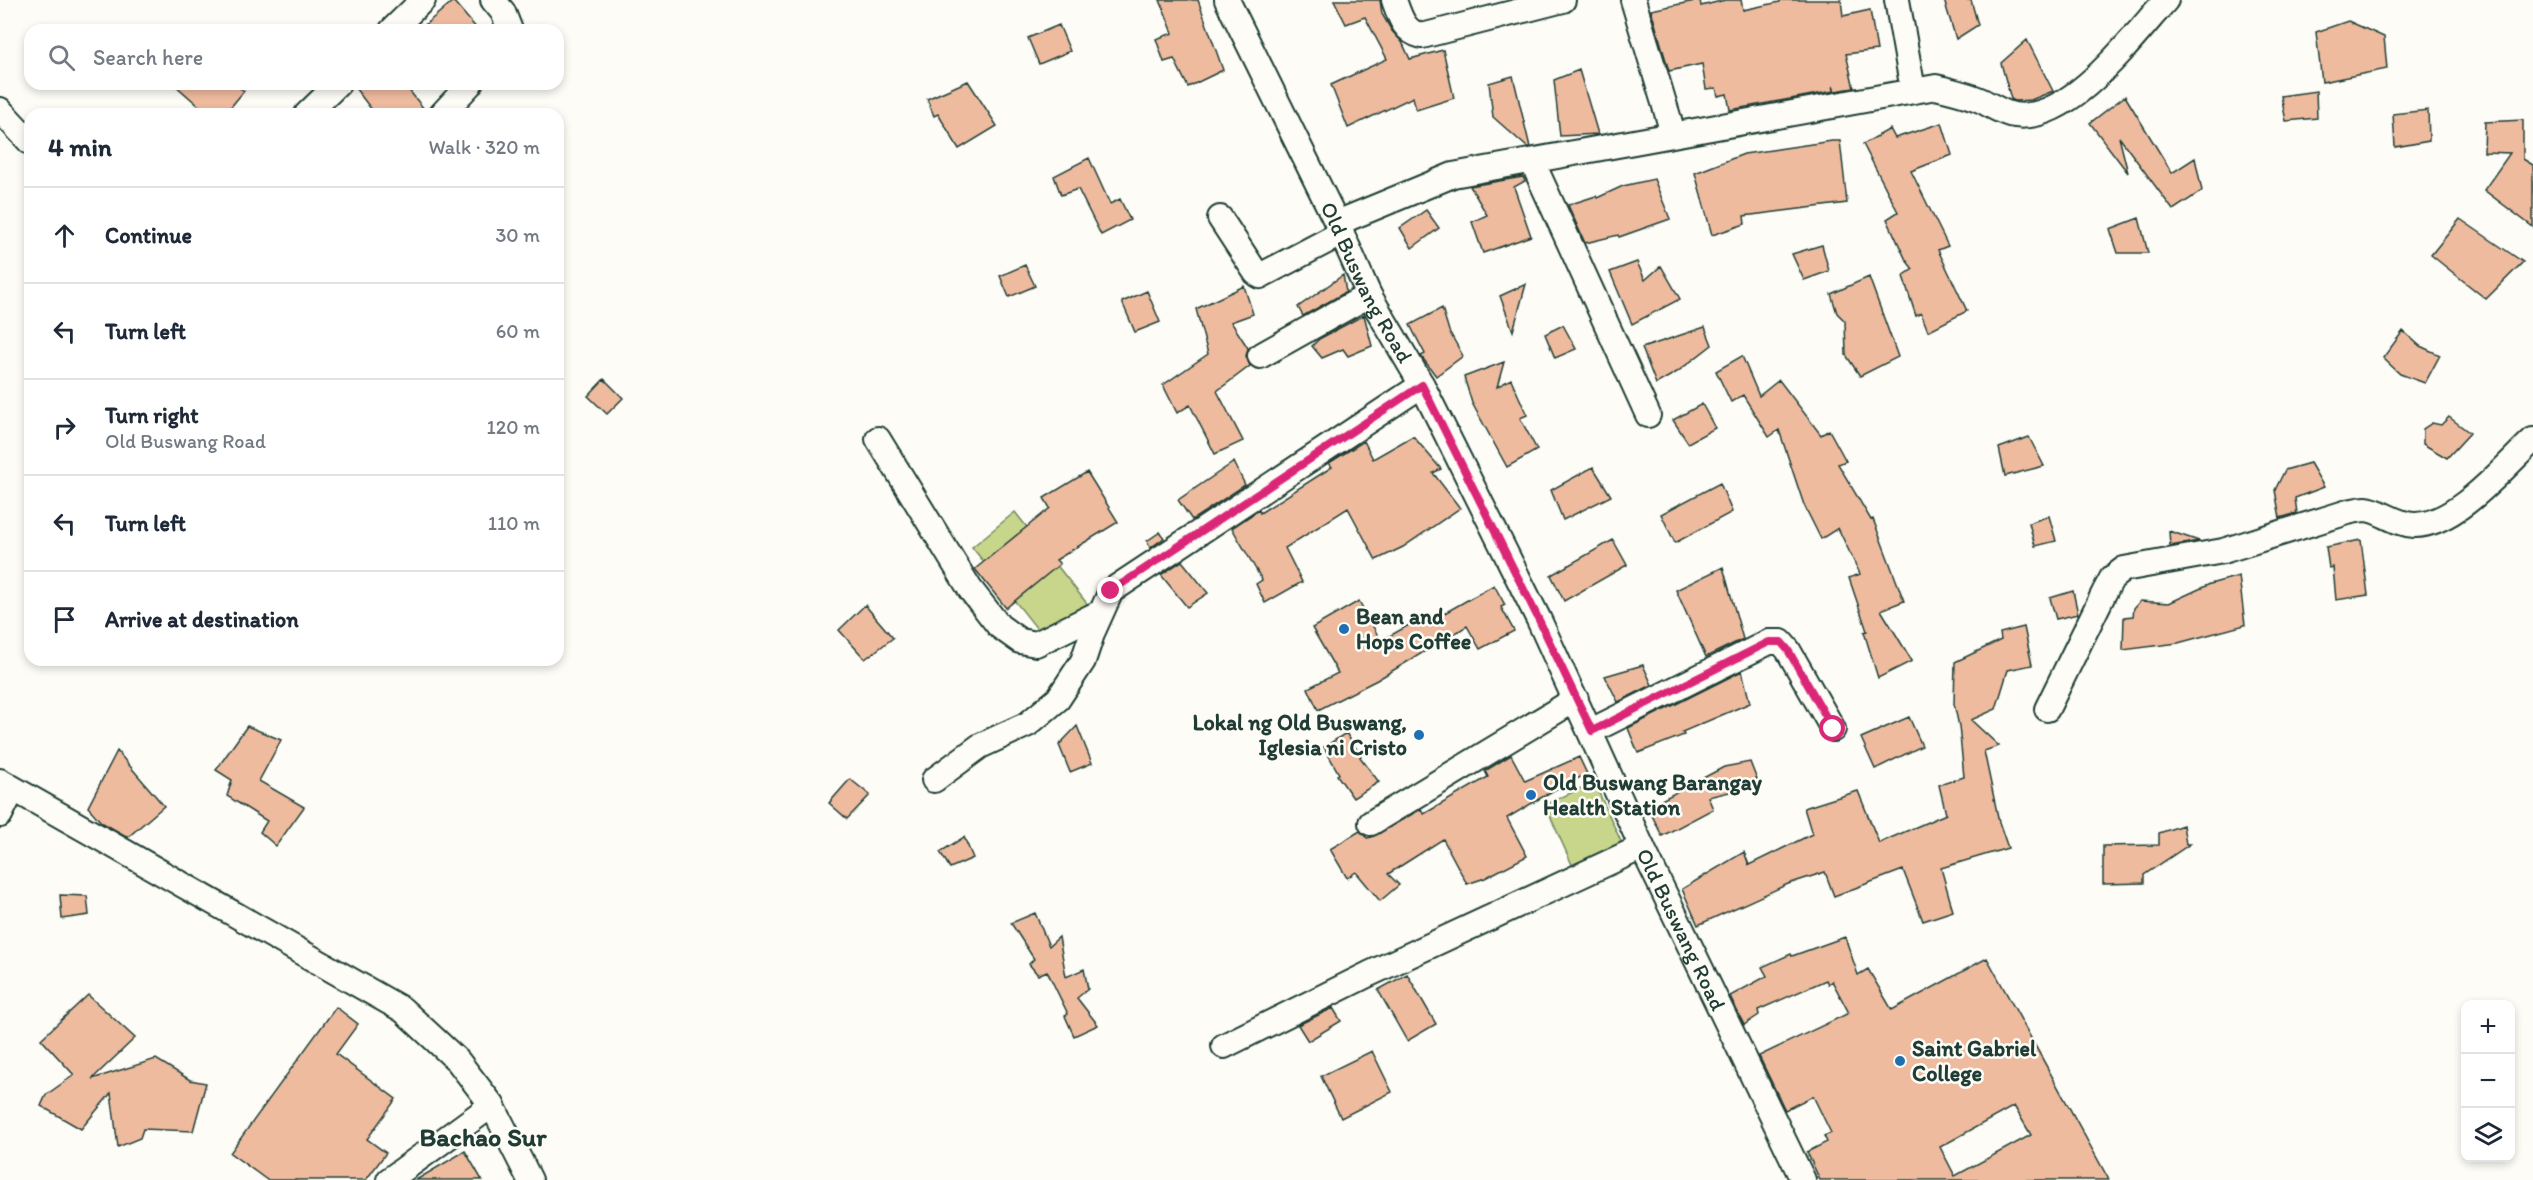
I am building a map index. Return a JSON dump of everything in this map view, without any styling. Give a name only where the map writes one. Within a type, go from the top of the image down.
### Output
[{"type":"street","points":[[398,24],[423,0]]},
{"type":"street","points":[[493,0],[503,12],[508,24]]},
{"type":"street","name":"Old Buswang Road","points":[[1227,0],[1340,228],[1369,295],[1422,385],[1539,620],[1592,731],[1642,847],[1803,1180]]},
{"type":"street","points":[[1394,0],[1403,23],[1413,34],[1422,36],[1563,0]]},
{"type":"street","points":[[1633,0],[1673,133]]},
{"type":"street","points":[[1897,0],[1913,90]]},
{"type":"street","points":[[1220,218],[1258,276],[1267,274],[1340,228],[1453,175],[1673,133],[1936,87],[1979,100],[2013,115],[2031,115],[2057,106],[2096,80],[2166,0]]},
{"type":"street","points":[[313,108],[332,90]]},
{"type":"street","points":[[448,108],[464,90]]},
{"type":"street","points":[[0,110],[24,136]]},
{"type":"street","points":[[1532,161],[1648,415]]},
{"type":"street","points":[[1260,357],[1369,295]]},
{"type":"street","points":[[934,780],[980,746],[1028,724],[1058,699],[1083,661],[1111,591],[1422,385]]},
{"type":"street","points":[[878,439],[970,589],[999,626],[1020,641],[1036,644],[1101,612]]},
{"type":"street","points":[[2047,709],[2112,578],[2124,569],[2223,551],[2348,512],[2368,509],[2396,523],[2416,525],[2439,518],[2471,500],[2533,440]]},
{"type":"street","points":[[1592,731],[1769,642],[1781,642],[1788,650],[1833,729]]},
{"type":"street","points":[[1371,823],[1576,699]]},
{"type":"street","points":[[0,815],[7,785],[403,1010],[458,1061],[492,1105],[530,1180]]},
{"type":"street","points":[[1224,1046],[1369,974],[1642,847]]},
{"type":"street","points":[[389,1180],[492,1105]]},
{"type":"green space","points":[[1015,512],[1092,610],[1049,644],[972,547]]},
{"type":"green space","points":[[1594,782],[1628,857],[1579,880],[1545,805]]},
{"type":"building","points":[[1160,0],[1198,0],[1223,70],[1188,87],[1174,59],[1164,62],[1156,39],[1173,33]]},
{"type":"building","points":[[1334,0],[1380,0],[1382,14],[1402,42],[1410,59],[1443,50],[1454,98],[1416,110],[1413,97],[1348,128],[1331,85],[1387,59],[1365,17],[1346,24]]},
{"type":"building","points":[[1700,0],[1701,6],[1725,0],[1741,0],[1743,10],[1780,2],[1780,0],[1841,0],[1843,16],[1870,10],[1877,50],[1846,54],[1854,88],[1835,91],[1833,86],[1834,91],[1730,110],[1727,94],[1718,96],[1716,88],[1706,89],[1702,64],[1669,71],[1651,10]]},
{"type":"building","points":[[1944,0],[1971,0],[1978,25],[1956,39]]},
{"type":"building","points":[[453,1],[473,24],[426,24]]},
{"type":"building","points":[[2348,21],[2384,37],[2387,69],[2322,82],[2316,32]]},
{"type":"building","points":[[1059,25],[1070,51],[1039,64],[1028,38]]},
{"type":"building","points":[[2027,40],[2053,91],[2031,100],[2015,101],[2011,99],[2001,63]]},
{"type":"building","points":[[1579,70],[1598,134],[1560,136],[1554,80]]},
{"type":"building","points":[[1513,76],[1530,147],[1527,147],[1493,117],[1489,83]]},
{"type":"building","points":[[968,81],[997,126],[959,149],[938,114],[934,116],[927,99]]},
{"type":"building","points":[[181,90],[244,91],[230,108],[201,108]]},
{"type":"building","points":[[357,90],[409,90],[423,108],[370,108]]},
{"type":"building","points":[[2316,91],[2317,118],[2286,121],[2281,96]]},
{"type":"building","points":[[2125,96],[2172,173],[2195,158],[2202,191],[2173,210],[2119,137],[2128,173],[2090,123]]},
{"type":"building","points":[[2428,110],[2429,141],[2395,147],[2393,114]]},
{"type":"building","points":[[2523,120],[2523,159],[2533,165],[2533,227],[2484,190],[2510,153],[2484,152],[2485,122]]},
{"type":"building","points":[[1942,123],[1952,155],[1911,171],[1948,246],[1938,250],[1967,311],[1928,331],[1921,313],[1916,316],[1903,276],[1913,269],[1906,260],[1887,219],[1898,212],[1863,144],[1890,129],[1895,138]]},
{"type":"building","points":[[1840,141],[1847,203],[1744,216],[1745,224],[1712,235],[1695,173],[1744,154]]},
{"type":"building","points":[[1089,158],[1110,204],[1120,199],[1130,220],[1101,235],[1078,189],[1061,195],[1054,176]]},
{"type":"building","points":[[1523,177],[1525,181],[1514,187],[1531,236],[1483,253],[1472,222],[1487,215],[1470,186]]},
{"type":"building","points":[[1654,179],[1670,219],[1619,237],[1618,235],[1585,243],[1568,205],[1596,196],[1597,198],[1623,186]]},
{"type":"building","points":[[1426,210],[1439,228],[1412,248],[1400,228]]},
{"type":"building","points":[[2139,218],[2148,253],[2118,253],[2110,229]]},
{"type":"building","points":[[2460,219],[2523,262],[2486,299],[2431,255]]},
{"type":"building","points":[[1822,245],[1829,271],[1804,280],[1792,254]]},
{"type":"building","points":[[1637,262],[1645,280],[1661,266],[1680,299],[1632,324],[1610,272]]},
{"type":"building","points":[[1025,265],[1035,286],[1009,297],[1000,276]]},
{"type":"building","points":[[1343,275],[1346,292],[1303,316],[1298,307]]},
{"type":"building","points":[[1869,277],[1898,357],[1860,376],[1846,355],[1845,321],[1837,313],[1831,294]]},
{"type":"building","points":[[1526,284],[1513,331],[1500,296]]},
{"type":"building","points":[[1244,286],[1253,314],[1231,322],[1248,348],[1246,356],[1250,366],[1217,391],[1243,441],[1215,454],[1190,405],[1177,413],[1163,385],[1208,354],[1196,309]]},
{"type":"building","points":[[1147,291],[1160,322],[1135,332],[1122,302]]},
{"type":"building","points":[[1442,308],[1449,331],[1463,356],[1436,376],[1421,356],[1425,354],[1410,325]]},
{"type":"building","points":[[1364,315],[1372,346],[1348,356],[1343,349],[1322,358],[1312,346],[1319,339]]},
{"type":"building","points":[[1563,325],[1576,349],[1555,358],[1545,334]]},
{"type":"building","points":[[1705,327],[1712,345],[1677,372],[1656,384],[1642,348]]},
{"type":"building","points":[[2403,331],[2420,346],[2440,355],[2425,383],[2400,374],[2383,358]]},
{"type":"building","points":[[1742,356],[1759,396],[1779,380],[1821,435],[1829,430],[1846,461],[1838,464],[1871,520],[1873,519],[1904,601],[1881,610],[1912,661],[1878,678],[1864,632],[1867,631],[1849,578],[1860,574],[1838,528],[1821,539],[1804,505],[1779,430],[1769,437],[1743,395],[1731,402],[1716,371]]},
{"type":"building","points":[[1504,362],[1497,387],[1511,379],[1527,415],[1520,418],[1537,450],[1507,467],[1472,403],[1464,377]]},
{"type":"building","points":[[604,379],[623,398],[607,414],[588,396]]},
{"type":"building","points":[[1702,404],[1715,428],[1688,443],[1673,420]]},
{"type":"building","points":[[2449,417],[2470,433],[2447,458],[2423,444],[2423,429],[2432,423],[2441,425]]},
{"type":"building","points":[[1413,436],[1441,469],[1433,473],[1460,508],[1403,547],[1376,560],[1348,508],[1285,548],[1302,582],[1265,603],[1256,584],[1262,580],[1232,528],[1332,467],[1329,463],[1364,441],[1373,459]]},
{"type":"building","points":[[2029,437],[2044,466],[2005,476],[1999,448]]},
{"type":"building","points":[[1234,462],[1245,485],[1192,520],[1178,500]]},
{"type":"building","points":[[2310,463],[2324,487],[2295,498],[2297,513],[2280,518],[2275,490],[2285,470]]},
{"type":"building","points":[[1593,467],[1611,496],[1563,520],[1551,490]]},
{"type":"building","points":[[1087,472],[1118,522],[1056,560],[1060,564],[1006,608],[975,569],[1050,508],[1044,498]]},
{"type":"building","points":[[1720,483],[1732,512],[1675,543],[1661,514]]},
{"type":"building","points":[[2049,516],[2056,541],[2035,546],[2029,523]]},
{"type":"building","points":[[2169,531],[2199,541],[2170,546]]},
{"type":"building","points":[[1160,532],[1164,538],[1150,548],[1147,541]]},
{"type":"building","points":[[1613,540],[1627,565],[1564,601],[1551,575]]},
{"type":"building","points":[[2361,540],[2368,595],[2336,600],[2333,567],[2329,568],[2326,547]]},
{"type":"building","points":[[1182,561],[1208,593],[1187,607],[1161,575]]},
{"type":"building","points":[[1723,567],[1743,639],[1706,657],[1676,590]]},
{"type":"building","points":[[2239,576],[2245,625],[2178,643],[2123,650],[2124,617],[2133,616],[2134,608],[2140,601],[2169,603],[2210,584]]},
{"type":"building","points":[[1494,585],[1505,605],[1501,607],[1514,631],[1480,649],[1467,626],[1377,680],[1318,710],[1308,688],[1338,673],[1312,628],[1359,601],[1381,641],[1423,617],[1427,623]]},
{"type":"building","points":[[2073,591],[2078,614],[2056,619],[2050,598]]},
{"type":"building","points":[[865,605],[893,638],[865,659],[839,630]]},
{"type":"building","points":[[2024,627],[2032,665],[2008,670],[1996,709],[1971,720],[1999,746],[1984,751],[1999,822],[2008,848],[1941,868],[1953,911],[1923,921],[1903,870],[1834,896],[1825,872],[1788,884],[1698,925],[1682,889],[1744,852],[1749,865],[1812,834],[1804,808],[1858,791],[1879,843],[1946,814],[1939,785],[1964,777],[1959,726],[1954,704],[1955,662],[2001,640],[2000,633]]},
{"type":"building","points":[[1643,665],[1652,685],[1618,702],[1605,676]]},
{"type":"building","points":[[1742,671],[1750,703],[1682,732],[1684,735],[1638,753],[1628,728]]},
{"type":"building","points":[[1909,717],[1922,746],[1875,769],[1861,738]]},
{"type":"building","points":[[247,726],[281,740],[259,781],[304,807],[276,846],[260,832],[267,821],[227,796],[232,780],[216,770]]},
{"type":"building","points":[[1077,726],[1092,763],[1070,772],[1059,745]]},
{"type":"building","points":[[1346,733],[1379,782],[1353,798],[1337,775],[1339,774],[1324,747]]},
{"type":"building","points":[[117,751],[164,806],[128,837],[101,822],[88,807]]},
{"type":"building","points":[[1511,755],[1525,781],[1579,757],[1587,774],[1554,790],[1507,818],[1527,856],[1485,878],[1467,884],[1443,839],[1388,874],[1399,885],[1380,901],[1356,872],[1347,878],[1330,849],[1360,831],[1367,838],[1372,837],[1421,809],[1424,814],[1488,777],[1485,771]]},
{"type":"building","points":[[1750,762],[1759,785],[1708,797],[1713,809],[1662,836],[1648,807],[1724,767]]},
{"type":"building","points":[[850,779],[870,795],[847,819],[829,803]]},
{"type":"building","points":[[2183,825],[2186,844],[2190,844],[2144,875],[2144,883],[2103,884],[2103,846],[2159,845],[2159,833]]},
{"type":"building","points":[[964,837],[973,858],[950,868],[940,852]]},
{"type":"building","points":[[60,895],[87,896],[89,915],[62,919]]},
{"type":"building","points":[[1035,913],[1049,946],[1059,937],[1066,977],[1084,969],[1088,989],[1077,998],[1098,1025],[1074,1036],[1065,1016],[1068,1014],[1047,971],[1038,975],[1029,964],[1034,959],[1011,923]]},
{"type":"building","name":"Saint Gabriel College","points":[[1845,937],[1858,975],[1868,969],[1892,1010],[1987,958],[2109,1180],[1820,1180],[1807,1152],[1827,1142],[1824,1136],[1831,1133],[1813,1096],[1785,1110],[1759,1056],[1849,1013],[1832,981],[1828,984],[1826,980],[1758,1010],[1759,1015],[1744,1025],[1730,996],[1767,976],[1762,967],[1791,954],[1792,956]],"holes":[[[2014,1106],[2031,1135],[1955,1176],[1940,1147]]]},
{"type":"building","points":[[1407,974],[1436,1024],[1407,1041],[1378,990]]},
{"type":"building","points":[[88,995],[135,1038],[92,1079],[156,1059],[190,1080],[206,1083],[193,1131],[143,1129],[140,1138],[118,1147],[111,1093],[81,1129],[41,1106],[46,1095],[74,1075],[41,1039]]},
{"type":"building","points":[[336,1007],[358,1024],[336,1054],[396,1099],[367,1139],[386,1153],[366,1180],[267,1180],[230,1153]]},
{"type":"building","points":[[1333,1008],[1341,1021],[1308,1041],[1298,1025]]},
{"type":"building","points":[[1372,1051],[1392,1092],[1341,1118],[1321,1076]]},
{"type":"building","points":[[465,1151],[482,1180],[416,1180]]},
{"type":"place","name":"Bean and Hops Coffee","points":[[1344,629]]},
{"type":"place","name":"Lokal ng Old Buswang, Iglesia ni Cristo","points":[[1419,735]]},
{"type":"place","name":"Old Buswang Barangay Health Station","points":[[1531,795]]},
{"type":"place","name":"Saint Gabriel College","points":[[1900,1061]]},
{"type":"district","name":"Bachao Sur","points":[[483,1137]]},
{"type":"route","points":[[1111,591],[1422,385],[1592,731],[1769,642],[1781,642],[1788,650],[1833,729]]}]
